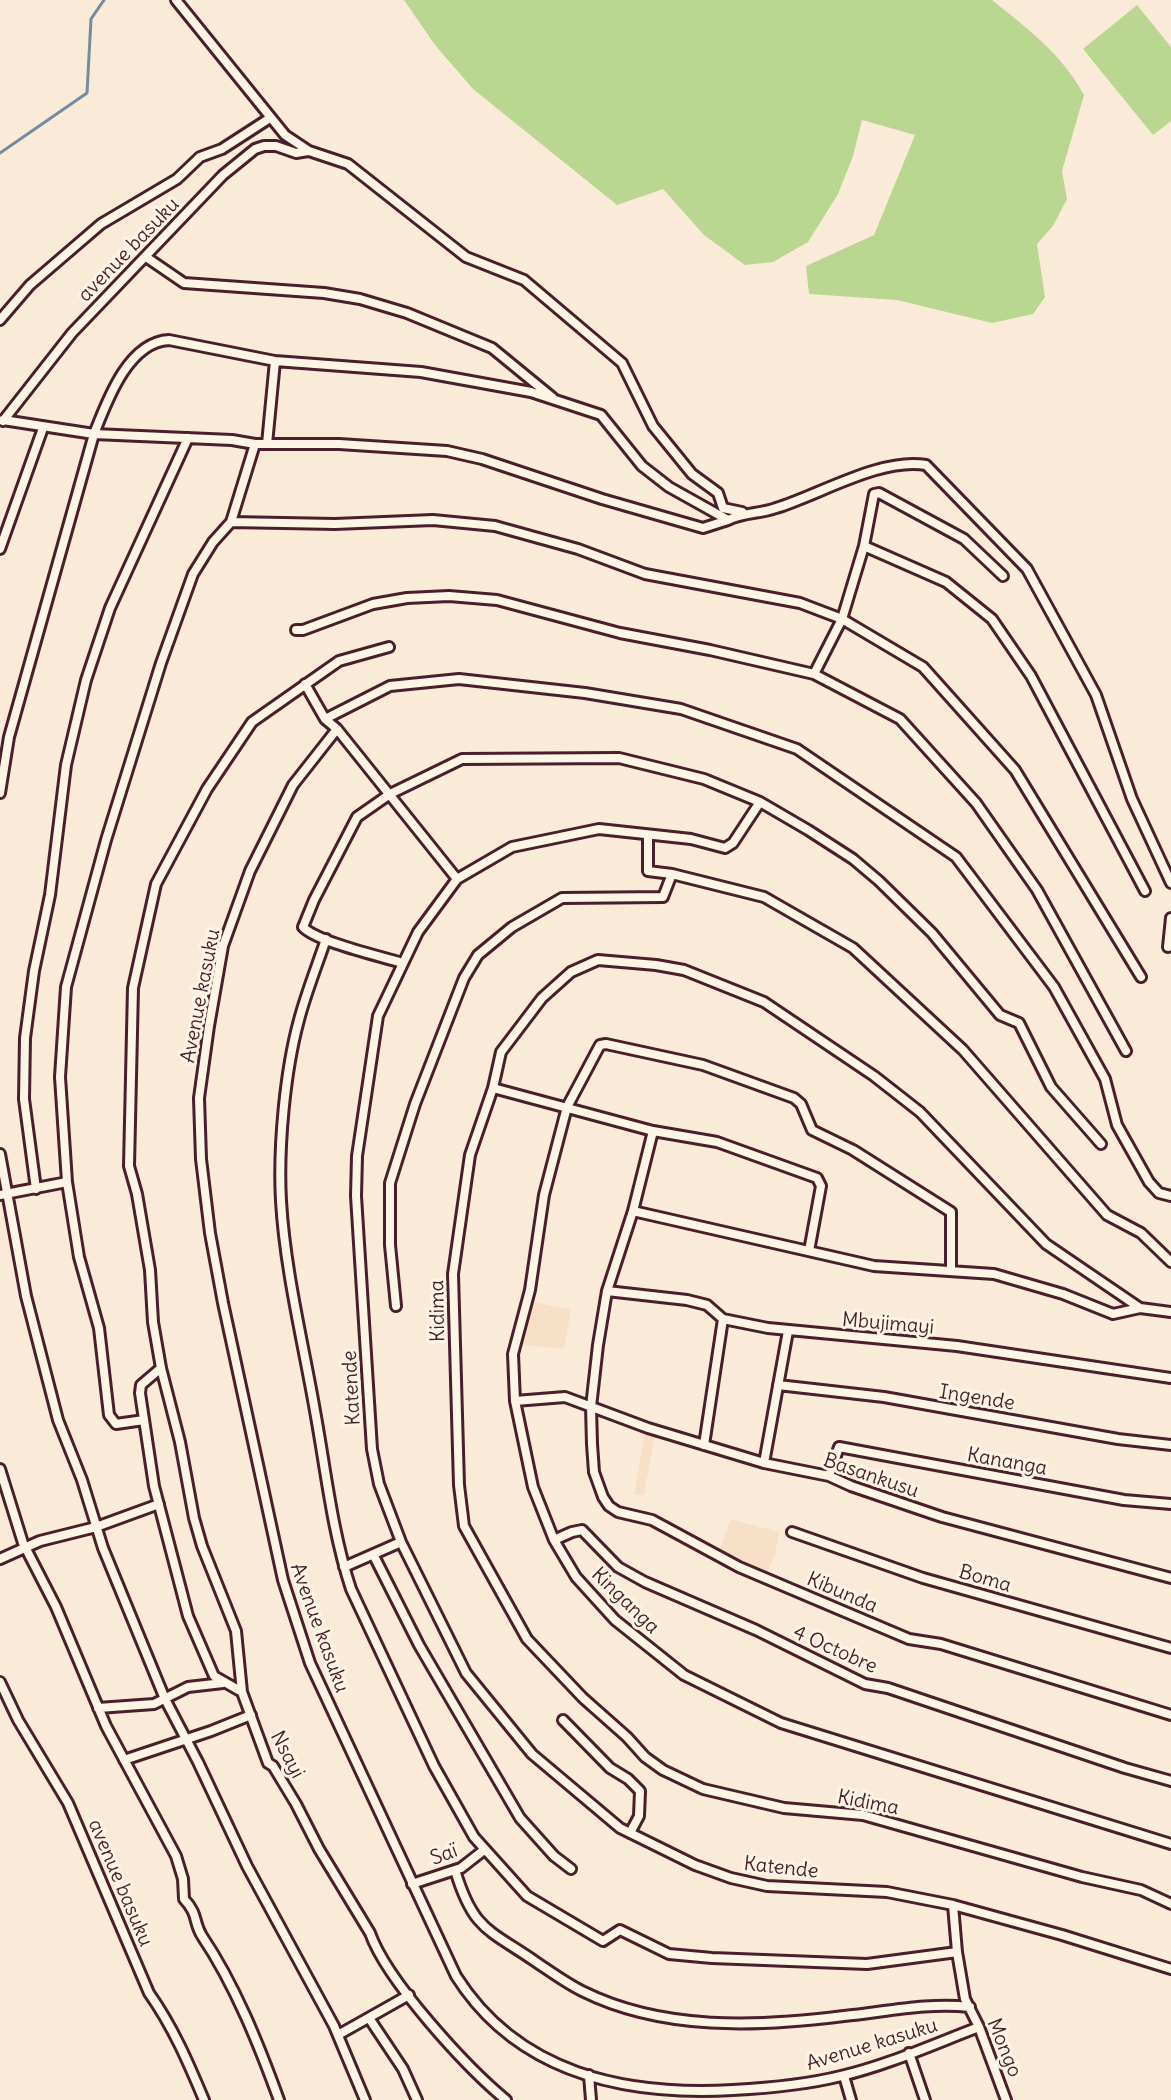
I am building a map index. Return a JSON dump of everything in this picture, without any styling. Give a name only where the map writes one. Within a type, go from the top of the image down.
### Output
[{"type":"street","points":[[176,0],[285,135],[309,151],[348,164],[466,257],[524,280],[622,363],[655,429],[692,474],[718,493],[723,508],[743,510],[742,513]]},
{"type":"street","points":[[0,320],[30,285],[101,224],[177,179],[200,157],[222,149],[270,118]]},
{"type":"street","name":"avenue basuku","points":[[2,422],[72,333],[223,175],[255,149],[276,146],[296,153],[309,151]]},
{"type":"street","points":[[146,257],[184,283],[324,293],[360,299],[407,313],[492,348],[558,401]]},
{"type":"street","points":[[0,793],[9,737],[94,434],[107,401],[130,364],[151,343],[169,340],[275,361],[421,372],[531,392],[604,418],[642,466],[669,487],[728,520]]},
{"type":"street","points":[[267,444],[275,361]]},
{"type":"street","points":[[2,422],[94,434],[447,451],[482,459],[602,499],[703,528],[742,513],[775,509],[845,480],[908,463],[926,465],[1027,569],[1096,695],[1132,799],[1171,883]]},
{"type":"street","points":[[0,549],[43,428]]},
{"type":"street","points":[[36,1189],[24,1099],[25,1038],[34,971],[50,895],[66,765],[86,680],[110,608],[188,438]]},
{"type":"street","points":[[144,1420],[116,1424],[109,1415],[99,1328],[79,1257],[67,1182],[60,1077],[66,987],[123,783],[191,578],[213,542],[231,522],[255,444]]},
{"type":"street","points":[[814,674],[842,619],[864,546],[874,494],[879,493],[964,539],[1003,576]]},
{"type":"street","points":[[231,522],[335,524],[433,520],[495,526],[578,549],[645,574],[800,603],[842,619],[923,667],[1015,770],[1141,977]]},
{"type":"street","points":[[864,546],[950,584],[992,619],[1031,676],[1145,891]]},
{"type":"street","points":[[296,630],[373,604],[407,598],[481,598],[620,633],[737,655],[814,674],[900,719],[976,803],[1037,890],[1126,1051]]},
{"type":"street","name":"Nsayi","points":[[389,647],[339,661],[252,722],[207,789],[154,891],[133,988],[129,1166],[150,1270],[153,1322],[161,1368],[198,1532],[239,1642],[242,1692],[268,1763],[294,1799],[303,1822],[370,1933],[375,1947],[409,1995],[470,2065],[506,2100]]},
{"type":"street","points":[[325,719],[390,686],[459,679],[585,693],[681,709],[797,749],[956,857],[1054,987],[1105,1079],[1117,1125],[1149,1182],[1159,1193],[1171,1196]]},
{"type":"street","points":[[305,684],[325,719],[337,729],[457,879]]},
{"type":"street","name":"Avenue kasuku","points":[[337,729],[293,785],[250,871],[223,946],[199,1098],[201,1159],[223,1303],[283,1580],[310,1663],[456,1976],[488,2019],[525,2049],[589,2075],[650,2089],[714,2095],[788,2087],[844,2076],[979,2027]]},
{"type":"street","points":[[402,963],[326,939],[303,927],[357,817],[390,794],[468,757],[612,757],[704,779],[760,802],[853,859],[932,933],[998,1013],[1019,1023],[1051,1087],[1101,1144]]},
{"type":"street","name":"Katende","points":[[760,802],[733,843],[725,848],[691,839],[599,829],[517,844],[457,879],[420,929],[376,1021],[357,1156],[369,1423],[379,1484],[401,1542],[466,1673],[542,1764],[609,1821],[695,1865],[731,1878],[767,1886],[887,1892],[953,1905],[1171,1969]]},
{"type":"street","points":[[648,835],[647,869],[764,897],[853,948],[963,1050],[1107,1215],[1141,1233],[1171,1262]]},
{"type":"street","points":[[396,1306],[390,1245],[390,1183],[415,1104],[464,978],[478,955],[512,927],[562,898],[663,897],[672,874]]},
{"type":"street","points":[[1168,947],[1171,918]]},
{"type":"street","points":[[326,939],[299,1020],[291,1060],[280,1166],[295,1302],[336,1536],[351,1589],[434,1766],[474,1837],[527,1896],[603,1941],[620,1930],[669,1954],[793,1962],[867,1964],[957,1952]]},
{"type":"street","name":"Kidima","points":[[1140,1308],[1046,1244],[922,1114],[874,1076],[761,1001],[684,970],[605,960],[576,969],[542,998],[501,1052],[493,1088],[470,1155],[453,1274],[459,1496],[464,1526],[527,1639],[572,1687],[645,1757],[663,1770],[703,1789],[784,1808],[863,1815],[1082,1877],[1141,1890],[1171,1904]]},
{"type":"street","name":"Kinganga","points":[[951,1271],[951,1212],[853,1150],[812,1130],[801,1104],[794,1098],[703,1065],[600,1045],[567,1107],[544,1195],[530,1290],[513,1354],[515,1401],[533,1487],[554,1540],[576,1577],[615,1620],[684,1675],[781,1723],[1171,1844]]},
{"type":"street","points":[[493,1088],[653,1131],[717,1142],[819,1180],[821,1186],[809,1251]]},
{"type":"street","name":"Kibunda","points":[[653,1131],[633,1211],[607,1291],[591,1407],[593,1460],[598,1487],[609,1506],[618,1512],[652,1520],[739,1567],[909,1639],[941,1644],[1171,1715]]},
{"type":"street","points":[[0,1154],[3,1195],[26,1296],[58,1420],[82,1480],[96,1527],[165,1699],[241,1854],[338,2035],[365,2100]]},
{"type":"street","points":[[3,1195],[67,1182]]},
{"type":"street","points":[[633,1211],[874,1266],[1013,1278],[1113,1314],[1140,1308],[1171,1312]]},
{"type":"street","name":"Mbujimayi","points":[[607,1291],[707,1305],[723,1319],[788,1331],[957,1346],[1171,1378]]},
{"type":"street","points":[[704,1445],[723,1319]]},
{"type":"street","points":[[764,1463],[788,1331]]},
{"type":"street","points":[[161,1368],[140,1388],[159,1504],[188,1616],[211,1671],[223,1683],[242,1692]]},
{"type":"street","name":"Ingende","points":[[778,1385],[884,1397],[1118,1439],[1171,1445]]},
{"type":"street","name":"Basankusu","points":[[515,1401],[565,1397],[764,1463],[829,1476],[942,1517],[1171,1578]]},
{"type":"street","name":"Kananga","points":[[829,1476],[839,1447],[1124,1500],[1171,1504]]},
{"type":"street","points":[[0,1469],[18,1533],[56,1607],[98,1708],[176,1856],[183,1879],[184,1899],[191,1905],[201,1933],[238,2002],[279,2100]]},
{"type":"street","points":[[0,1559],[46,1539],[96,1527],[159,1504]]},
{"type":"street","name":"4 Octobre","points":[[554,1540],[582,1530],[618,1567],[645,1582],[756,1630],[865,1684],[888,1688],[1171,1781]]},
{"type":"street","name":"Boma","points":[[792,1532],[923,1578],[1171,1648]]},
{"type":"street","points":[[344,1567],[401,1542]]},
{"type":"street","points":[[374,1556],[419,1645],[520,1818],[554,1856],[571,1869]]},
{"type":"street","name":"avenue basuku","points":[[0,1682],[18,1720],[68,1803],[149,1993],[190,2064],[204,2100]]},
{"type":"street","points":[[98,1708],[142,1706],[188,1687],[223,1683]]},
{"type":"street","points":[[124,1760],[251,1715]]},
{"type":"street","points":[[563,1720],[610,1768],[640,1791],[639,1816],[630,1833]]},
{"type":"street","name":"Saï","points":[[412,1884],[468,1864],[484,1850]]},
{"type":"street","points":[[455,1870],[464,1900],[473,1916],[495,1936],[583,1992],[638,2012],[693,2021],[789,2023],[896,2009],[953,2005],[970,2007]]},
{"type":"street","points":[[953,1905],[957,1952],[965,1999],[970,2007]]},
{"type":"street","points":[[338,2035],[409,1995]]},
{"type":"street","name":"Mongo","points":[[970,2007],[1006,2100]]},
{"type":"street","points":[[369,2018],[403,2069],[417,2100]]},
{"type":"street","points":[[909,2053],[925,2100]]},
{"type":"street","points":[[589,2075],[591,2100]]},
{"type":"street","points":[[844,2076],[851,2100]]},
{"type":"street","points":[[788,2087],[790,2100]]},
{"type":"street","points":[[650,2089],[653,2100]]},
{"type":"shaded area","points":[[529,1301],[571,1309],[564,1349],[523,1345]]},
{"type":"shaded area","points":[[645,1433],[655,1435],[644,1495],[634,1495]]},
{"type":"shaded area","points":[[731,1519],[779,1532],[767,1573],[718,1553]]},
{"type":"green space","points":[[404,0],[992,0],[1055,55],[1084,95],[1062,171],[1067,199],[1053,226],[1037,244],[1045,297],[1033,314],[992,323],[897,300],[809,294],[806,266],[874,235],[915,135],[862,120],[853,156],[838,194],[808,242],[773,262],[745,265],[704,235],[663,189],[617,205],[473,89],[435,45]]},
{"type":"green space","points":[[1137,5],[1171,47],[1171,121],[1153,135],[1083,49]]},
{"type":"waterway","points":[[0,153],[87,93],[91,19],[104,0]]}]
